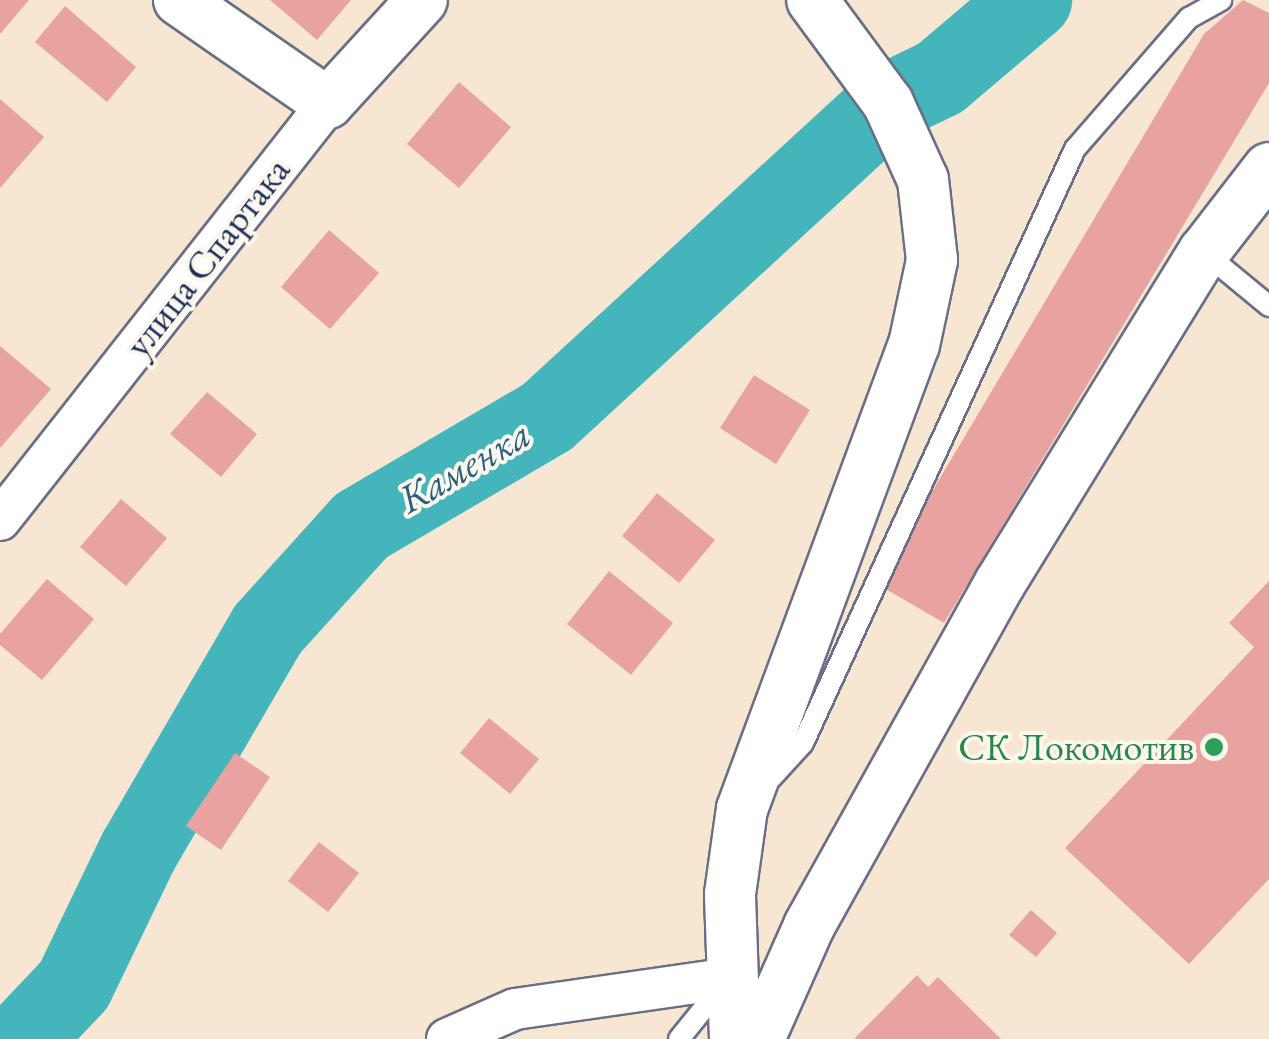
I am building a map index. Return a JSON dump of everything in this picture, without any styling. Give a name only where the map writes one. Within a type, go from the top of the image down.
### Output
[{"type":"street","points":[[179,0],[328,104]]},
{"type":"street","name":"улица Спартака","points":[[0,520],[328,104],[422,0]]},
{"type":"street","points":[[735,1039],[729,978],[742,809],[778,693],[914,345],[932,260],[922,180],[888,103],[826,18]]},
{"type":"street","points":[[759,1039],[808,926],[1000,583],[1204,252],[1269,168]]},
{"type":"street","points":[[447,1039],[515,1009],[729,978]]},
{"type":"lane","points":[[742,809],[802,743],[1075,150],[1189,18],[1221,0]]},
{"type":"lane","points":[[1204,252],[1269,306]]},
{"type":"lane","points":[[680,1039],[729,978]]},
{"type":"building","points":[[0,0],[29,0],[0,34]]},
{"type":"building","points":[[270,0],[351,0],[317,40]]},
{"type":"building","points":[[1243,0],[1269,13],[1269,83],[944,623],[877,584],[1204,34]]},
{"type":"building","points":[[65,6],[136,67],[107,102],[35,42]]},
{"type":"building","points":[[459,82],[511,127],[459,188],[407,144]]},
{"type":"building","points":[[0,99],[44,137],[0,188]]},
{"type":"building","points":[[329,230],[379,273],[330,329],[281,287]]},
{"type":"building","points":[[0,346],[51,389],[0,448]]},
{"type":"building","points":[[754,375],[810,410],[776,464],[720,428]]},
{"type":"building","points":[[207,392],[257,434],[221,477],[170,434]]},
{"type":"building","points":[[657,493],[715,540],[679,583],[622,536]]},
{"type":"building","points":[[121,499],[167,538],[126,586],[80,547]]},
{"type":"building","points":[[609,571],[673,623],[631,675],[567,624]]},
{"type":"building","points":[[47,579],[94,619],[42,680],[0,645],[0,634]]},
{"type":"building","name":"СК Локомотив","points":[[1269,581],[1269,879],[1189,964],[1065,848],[1254,647],[1229,623]]},
{"type":"building","points":[[489,718],[539,759],[510,794],[460,753]]},
{"type":"building","points":[[235,753],[270,777],[221,850],[186,826]]},
{"type":"building","points":[[319,842],[359,873],[328,912],[288,881]]},
{"type":"building","points":[[1031,910],[1057,933],[1036,957],[1009,935]]},
{"type":"building","points":[[917,975],[928,987],[938,977],[1001,1039],[854,1039]]},
{"type":"waterway","name":"Каменка","points":[[23,1039],[74,985],[138,852],[268,629],[361,526],[547,417],[888,103],[940,78],[1032,0]]},
{"type":"place","name":"СК Локомотив","points":[[1214,747]]}]
